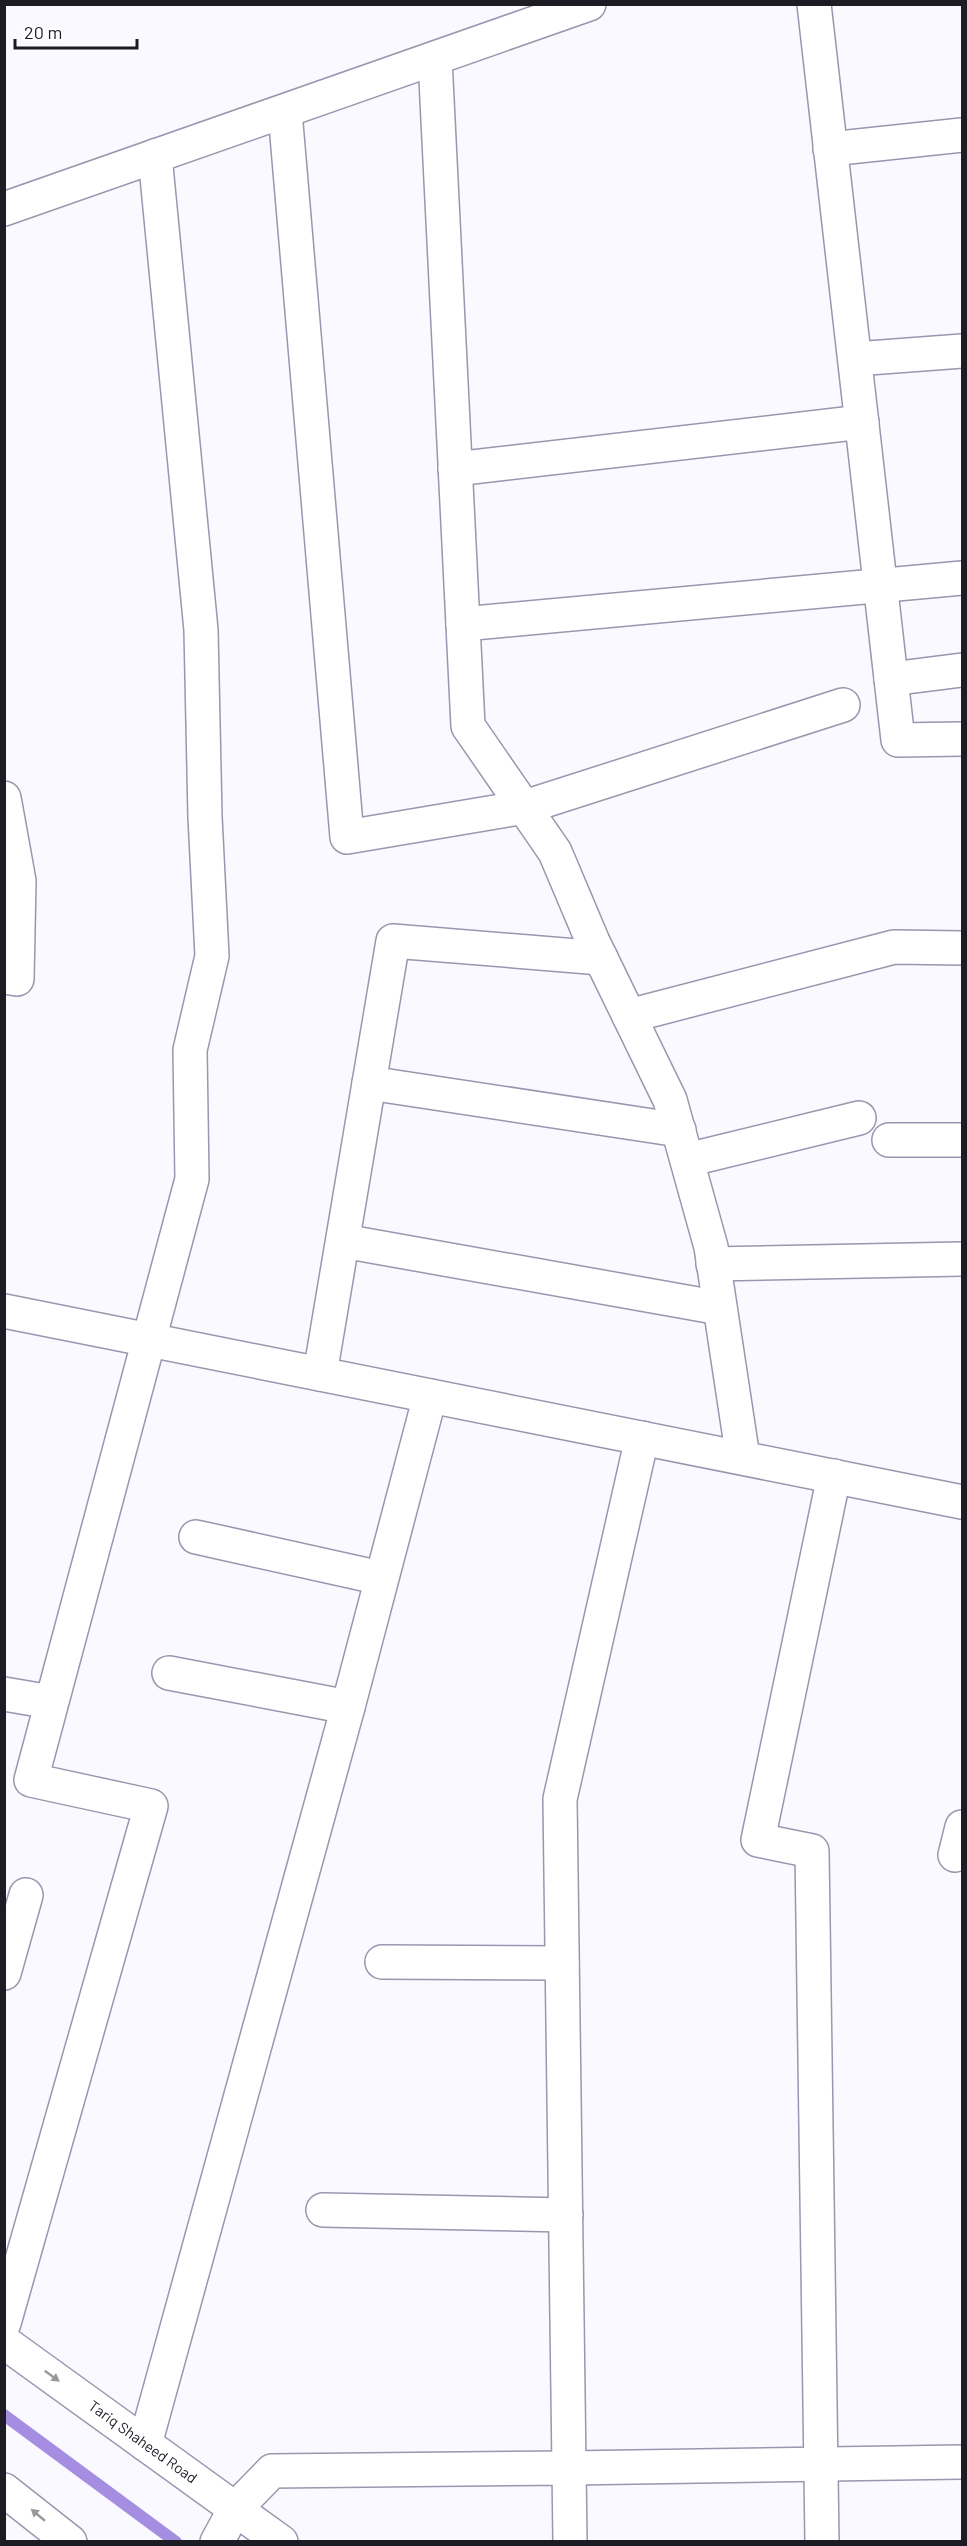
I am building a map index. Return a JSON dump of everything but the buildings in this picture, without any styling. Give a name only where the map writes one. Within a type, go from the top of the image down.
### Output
[{"type":"street","points":[[4,210],[589,4]]},
{"type":"street","points":[[814,4],[898,740],[963,739]]},
{"type":"street","points":[[435,59],[468,726],[555,852],[601,958],[670,1100],[714,1264],[743,1458]]},
{"type":"street","points":[[285,112],[347,837],[525,807],[843,705]]},
{"type":"street","points":[[830,149],[963,135]]},
{"type":"street","points":[[4,2323],[151,1806],[31,1780],[192,1179],[190,1050],[212,956],[205,817],[201,630],[155,156]]},
{"type":"street","points":[[855,358],[963,351]]},
{"type":"street","points":[[455,468],[862,422]]},
{"type":"street","points":[[463,624],[963,578]]},
{"type":"street","points":[[891,679],[963,670]]},
{"type":"street","points":[[4,798],[19,881],[17,979],[4,977]]},
{"type":"street","points":[[320,1374],[393,941],[601,958]]},
{"type":"street","points":[[629,1016],[894,947],[963,948]]},
{"type":"street","points":[[369,1083],[683,1145],[859,1118]]},
{"type":"street","points":[[889,1140],[963,1140]]},
{"type":"street","points":[[343,1242],[720,1308]]},
{"type":"street","points":[[714,1264],[963,1259]]},
{"type":"street","points":[[4,1311],[963,1502]]},
{"type":"street","points":[[145,2444],[348,1707],[430,1396]]},
{"type":"street","points":[[570,2541],[560,1799],[642,1438]]},
{"type":"street","points":[[822,2541],[812,1851],[758,1840],[834,1476]]},
{"type":"street","points":[[196,1537],[381,1578]]},
{"type":"street","points":[[169,1673],[348,1707]]},
{"type":"street","points":[[4,1694],[51,1702]]},
{"type":"street","points":[[4,1973],[26,1895]]},
{"type":"street","points":[[382,1962],[562,1963]]},
{"type":"street","points":[[323,2210],[566,2215]]},
{"type":"street","name":"Tariq Shaheed Road","points":[[4,2342],[145,2444],[225,2528],[281,2541]]},
{"type":"street","points":[[225,2528],[272,2471],[963,2462]]},
{"type":"street","points":[[4,2490],[70,2541]]},
{"type":"waterway","points":[[4,2415],[176,2542]]}]
